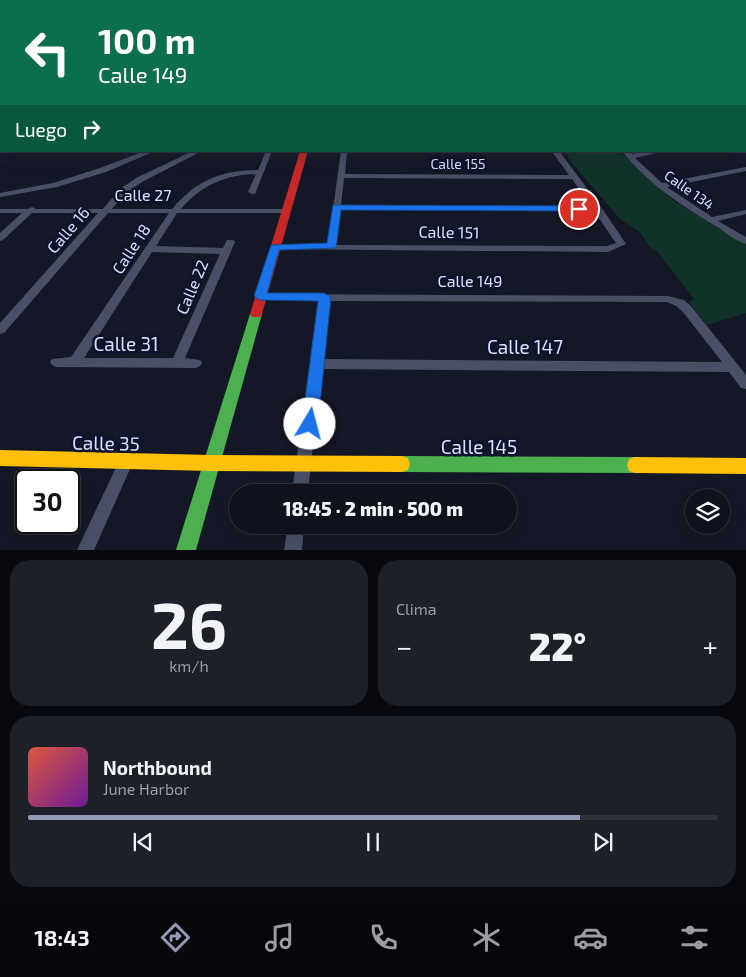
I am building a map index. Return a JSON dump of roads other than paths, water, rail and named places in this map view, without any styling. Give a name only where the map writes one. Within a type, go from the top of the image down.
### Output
[{"type":"street","points":[[0,195],[54,185],[103,170],[149,152]]},
{"type":"street","name":"Calle 16","points":[[0,330],[123,191],[139,180],[197,152]]},
{"type":"street","points":[[252,192],[269,152]]},
{"type":"street","points":[[186,550],[274,247],[305,152]]},
{"type":"street","points":[[332,246],[344,152]]},
{"type":"street","points":[[556,152],[598,209]]},
{"type":"street","points":[[627,154],[650,152]]},
{"type":"street","name":"Calle 134","points":[[627,154],[660,186],[710,220],[746,241]]},
{"type":"street","points":[[660,186],[746,169]]},
{"type":"street","name":"Calle 18","points":[[75,362],[175,210],[189,192],[222,175],[260,172]]},
{"type":"street","name":"Calle 155","points":[[341,176],[574,177]]},
{"type":"street","points":[[337,207],[598,209]]},
{"type":"street","points":[[0,238],[32,209]]},
{"type":"street","name":"Calle 27","points":[[0,211],[32,209],[286,211]]},
{"type":"street","name":"Calle 151","points":[[274,247],[608,249],[621,244],[598,209]]},
{"type":"street","points":[[710,220],[746,212]]},
{"type":"street","name":"Calle 22","points":[[149,249],[228,246],[177,363]]},
{"type":"street","name":"Calle 149","points":[[260,296],[668,299],[680,303],[687,309],[732,366]]},
{"type":"street","points":[[301,484],[318,364],[324,297]]},
{"type":"street","name":"Calle 31","points":[[56,362],[196,363]]},
{"type":"street","name":"Calle 147","points":[[318,364],[732,366]]},
{"type":"street","points":[[732,366],[746,384]]},
{"type":"street","name":"Calle 35","points":[[0,458],[211,463]]},
{"type":"street","points":[[85,550],[127,460]]},
{"type":"street","name":"Calle 145","points":[[211,463],[746,466]]},
{"type":"street","points":[[292,550],[295,534]]}]
